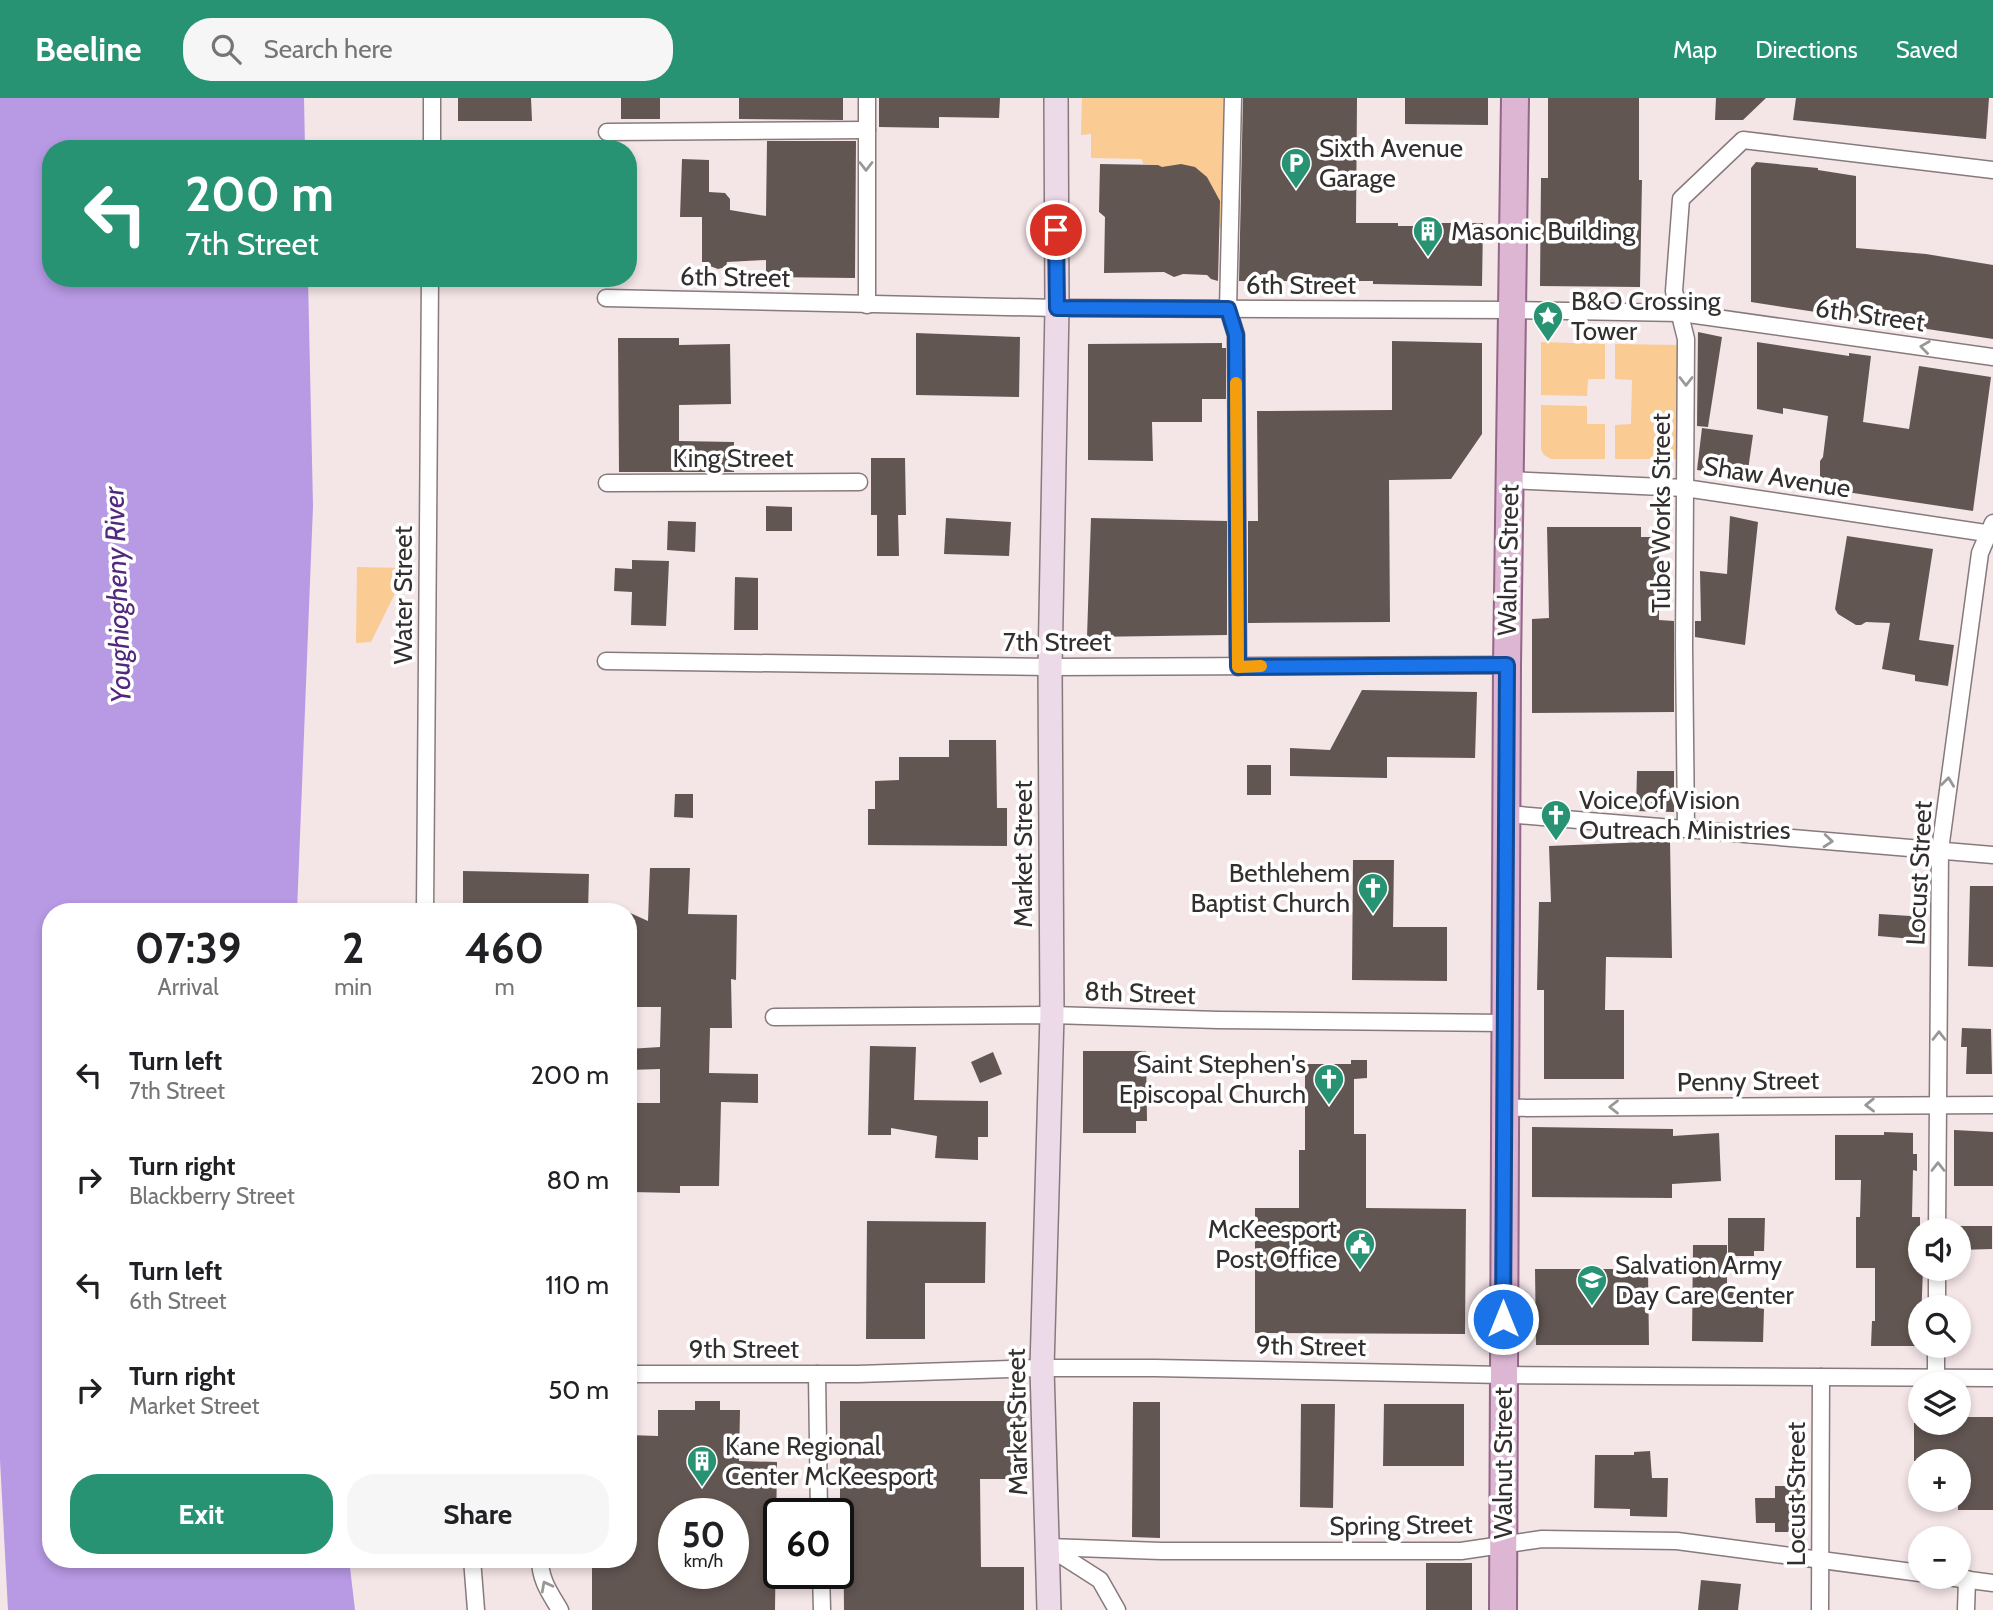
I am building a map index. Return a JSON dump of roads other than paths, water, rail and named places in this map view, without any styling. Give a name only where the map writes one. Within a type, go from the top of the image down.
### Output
[{"type":"main road","name":"Market Street","points":[[1049,1610],[1042,1368],[1052,1015],[1050,667],[1057,308],[1056,98]]},
{"type":"main road","name":"Walnut Street","points":[[1503,1610],[1507,665],[1515,98]]},
{"type":"street","points":[[432,98],[432,140]]},
{"type":"street","points":[[866,98],[867,304]]},
{"type":"street","points":[[1233,98],[1228,309],[1236,335],[1238,667]]},
{"type":"street","points":[[607,132],[866,130]]},
{"type":"street","name":"Tube Works Street","points":[[1686,829],[1686,339],[1674,290],[1681,199],[1743,140],[1993,170]]},
{"type":"street","name":"Water Street","points":[[425,903],[430,287]]},
{"type":"street","name":"6th Street","points":[[606,298],[1057,308],[1681,313],[1993,357]]},
{"type":"street","name":"Shaw Avenue","points":[[1510,480],[1685,488],[1992,530]]},
{"type":"street","name":"King Street","points":[[607,484],[859,482]]},
{"type":"street","name":"Locust Street","points":[[1937,1218],[1940,850],[1980,553],[1992,530]]},
{"type":"street","name":"7th Street","points":[[606,662],[1050,667],[1507,665]]},
{"type":"street","points":[[1507,814],[1993,855]]},
{"type":"street","name":"8th Street","points":[[774,1017],[1052,1015],[1505,1023]]},
{"type":"street","name":"Penny Street","points":[[1504,1108],[1993,1105]]},
{"type":"street","name":"9th Street","points":[[637,1374],[1207,1368],[1503,1375],[1908,1378]]},
{"type":"street","points":[[817,1374],[819,1498]]},
{"type":"street","name":"Locust Street","points":[[1820,1610],[1821,1377]]},
{"type":"street","name":"9th Street","points":[[1971,1378],[1993,1378]]},
{"type":"street","name":"Spring Street","points":[[1048,1547],[1161,1551],[1461,1551],[1542,1539],[1676,1541],[1908,1571]]},
{"type":"street","points":[[1048,1547],[1100,1580],[1117,1610]]},
{"type":"street","points":[[473,1568],[476,1610]]},
{"type":"street","points":[[540,1568],[545,1586],[561,1610]]},
{"type":"street","points":[[1971,1580],[1993,1583]]},
{"type":"street","points":[[821,1589],[822,1610]]},
{"type":"street","points":[[1966,1610],[1967,1589]]},
{"type":"water","name":"Youghiogheny River","points":[[0,98],[304,98],[305,140],[42,140],[42,287],[308,287],[313,506],[297,903],[42,903],[42,1568],[350,1568],[355,1610],[8,1610],[0,1460]]},
{"type":"place","name":"Sixth Avenue Garage","points":[[1296,190]]},
{"type":"place","name":"Masonic Building","points":[[1428,258]]},
{"type":"place","name":"B&O Crossing Tower","points":[[1548,343]]},
{"type":"place","name":"Voice of Vision Outreach Ministries","points":[[1556,842]]},
{"type":"place","name":"Bethlehem Baptist Church","points":[[1373,915]]},
{"type":"place","name":"Saint Stephen's Episcopal Church","points":[[1329,1106]]},
{"type":"place","name":"McKeesport Post Office","points":[[1360,1271]]},
{"type":"place","name":"Salvation Army Day Care Center","points":[[1592,1307]]},
{"type":"place","name":"Kane Regional Center McKeesport","points":[[702,1488]]}]
